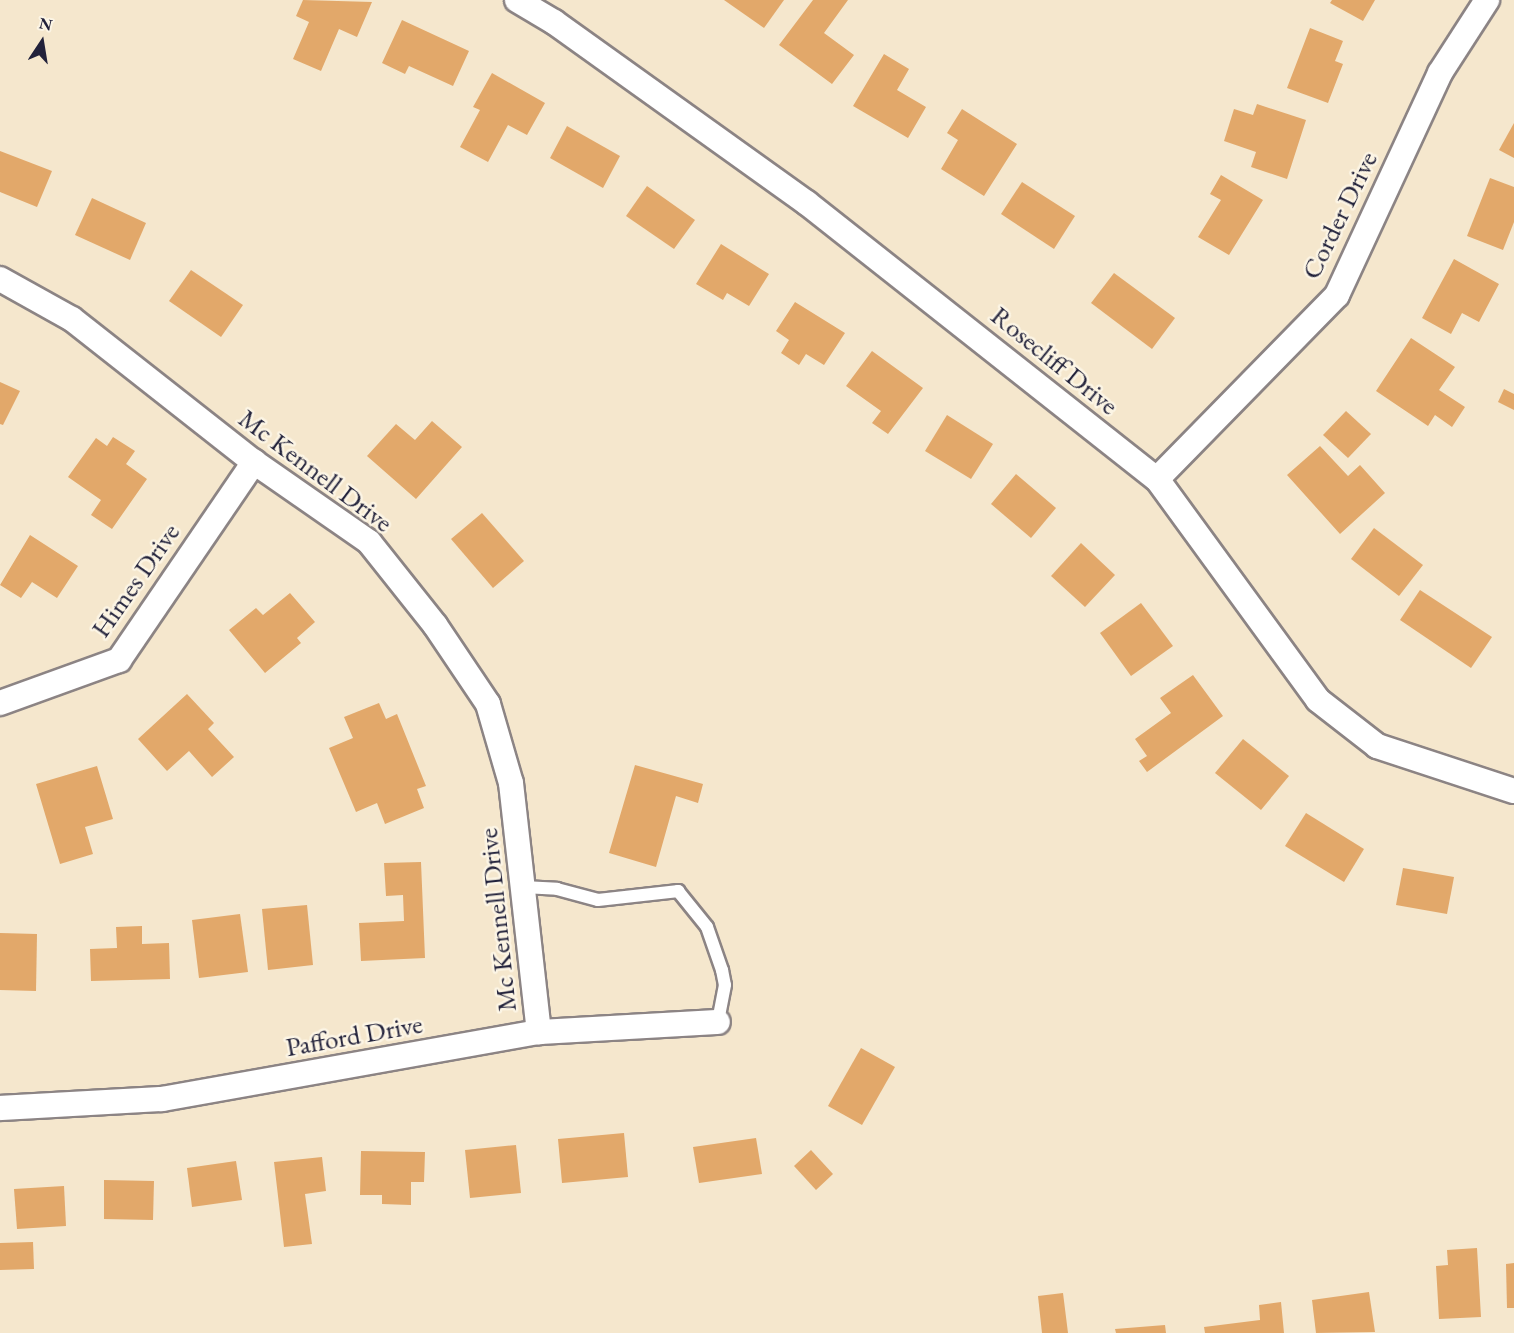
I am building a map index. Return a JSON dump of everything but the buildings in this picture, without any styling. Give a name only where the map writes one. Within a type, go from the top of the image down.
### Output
[{"type":"street","name":"Rosecliff Drive","points":[[517,0],[554,22],[807,203],[1156,479],[1318,700],[1377,746],[1514,791]]},
{"type":"street","name":"Corder Drive","points":[[1156,479],[1337,295],[1440,73],[1487,0]]},
{"type":"street","name":"Mc Kennell Drive","points":[[0,279],[72,319],[254,462],[369,542],[435,625],[488,704],[511,783],[539,1032]]},
{"type":"street","name":"Himes Drive","points":[[0,703],[120,660],[254,462]]},
{"type":"street","name":"Pafford Drive","points":[[0,1108],[162,1099],[539,1032],[718,1022]]},
{"type":"lane","points":[[523,887],[557,889],[598,900],[678,891],[707,927],[722,970],[725,985],[718,1022]]}]
